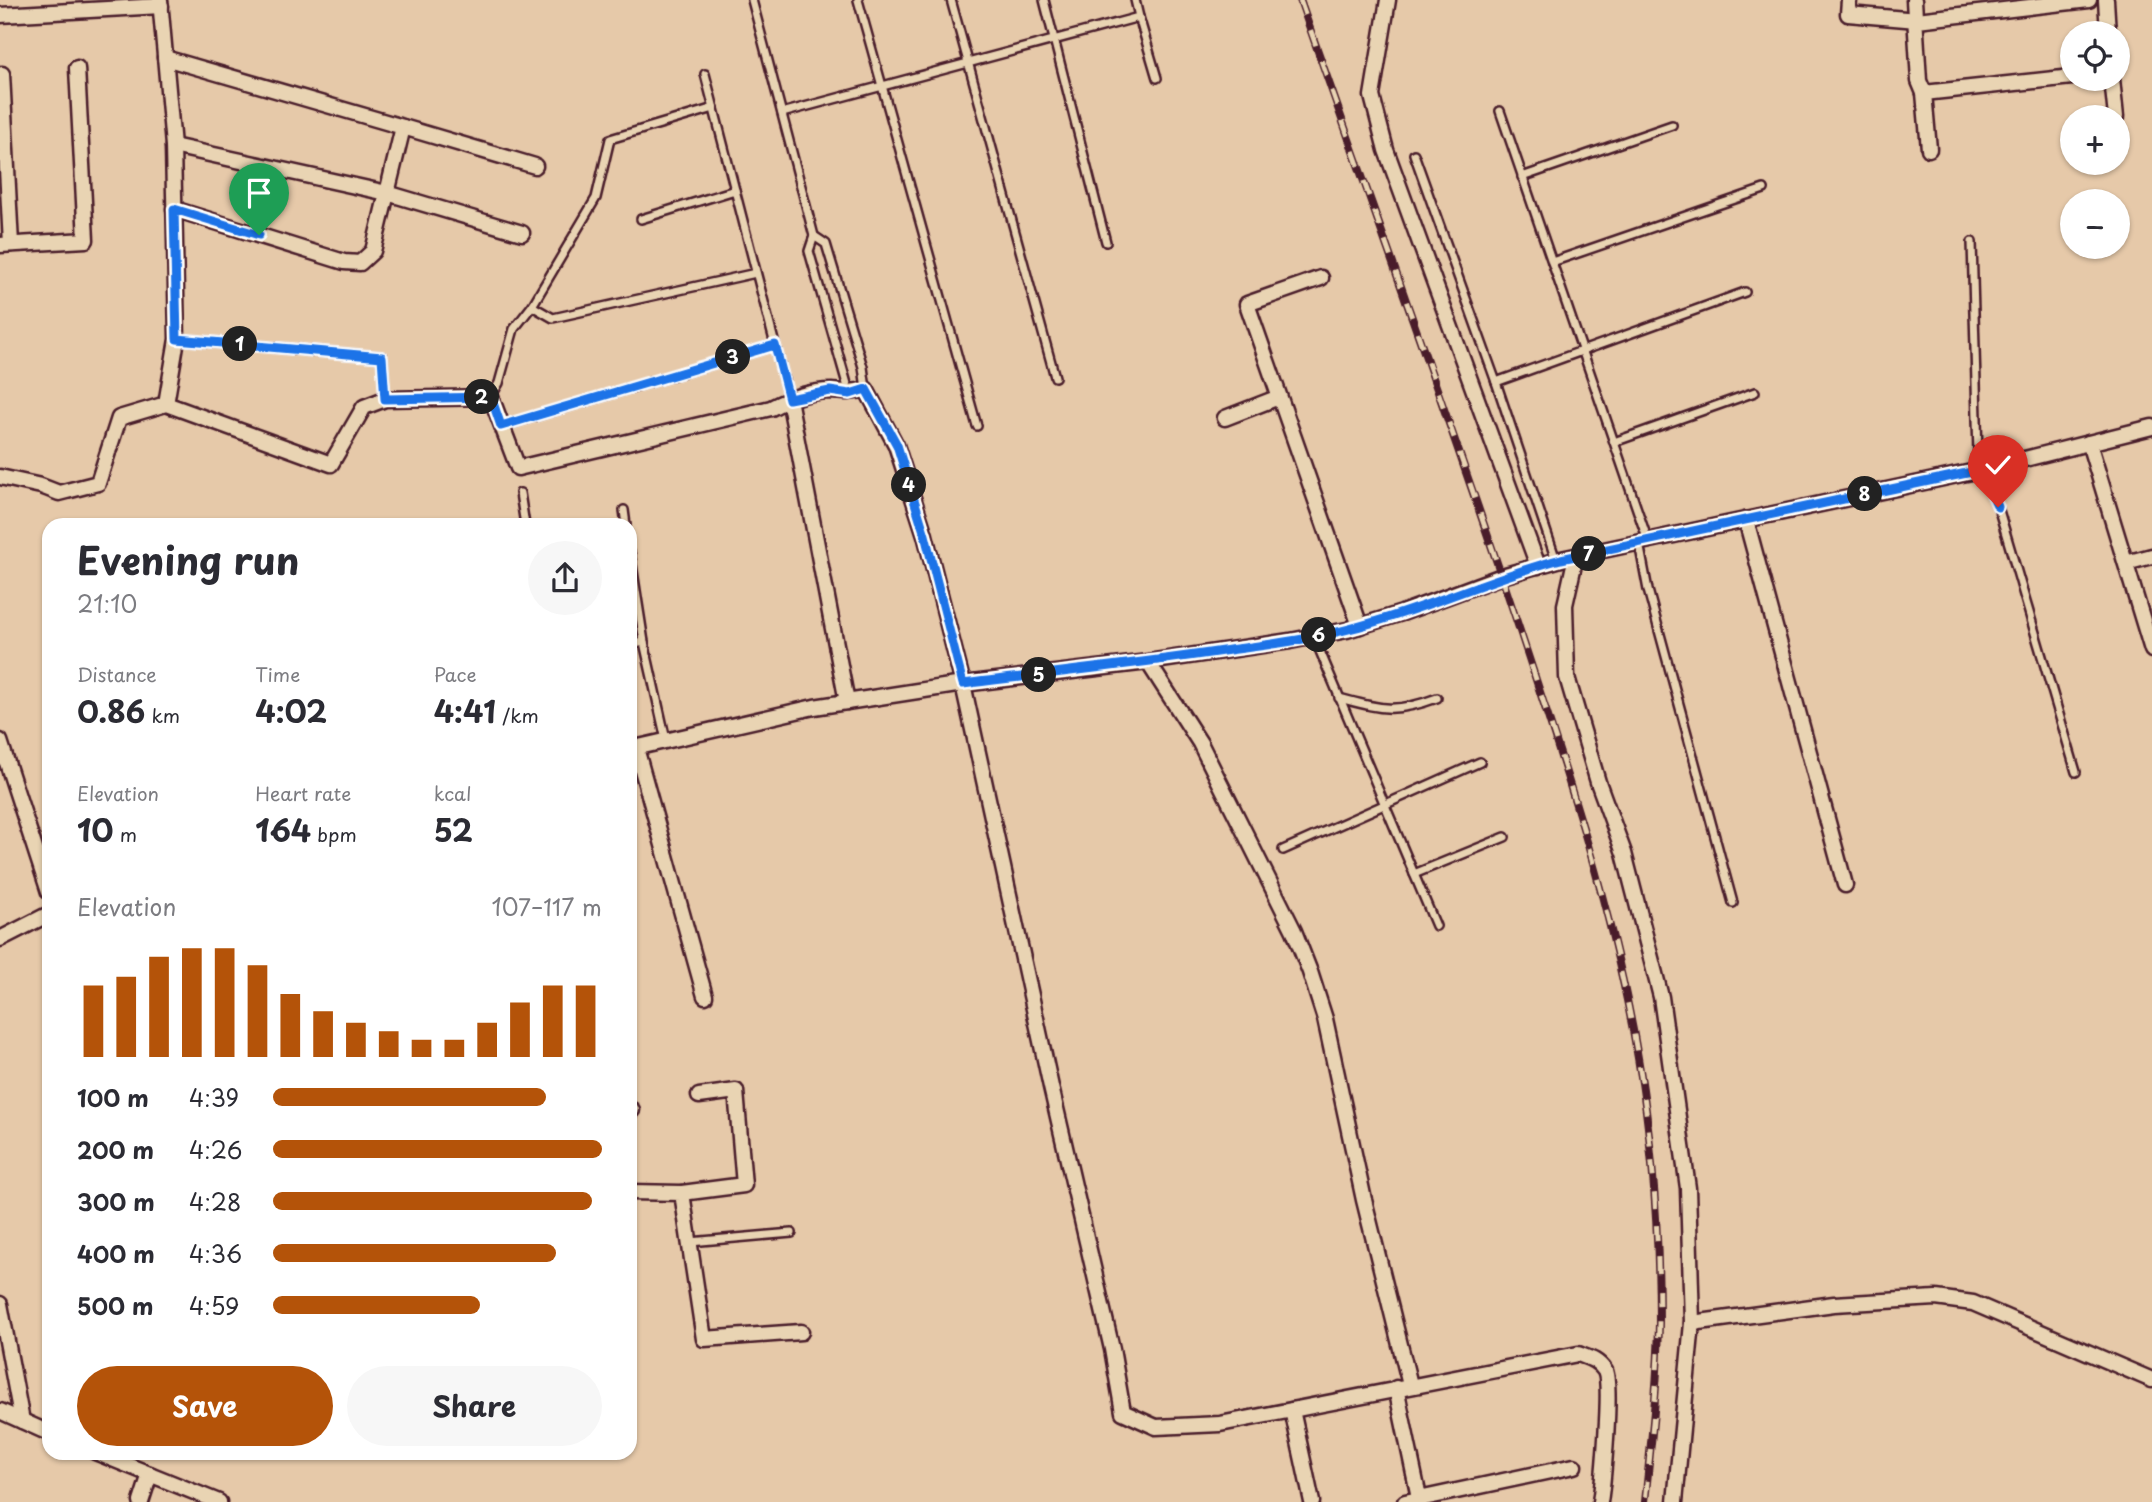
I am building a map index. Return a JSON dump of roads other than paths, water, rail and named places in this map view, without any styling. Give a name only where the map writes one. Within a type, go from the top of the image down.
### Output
[{"type":"street","points":[[1388,0],[1372,96],[1386,150],[1538,566]]},
{"type":"street","points":[[1849,0],[1848,14],[1917,20],[2089,0]]},
{"type":"street","points":[[1914,0],[1919,81],[1924,93],[1929,149]]},
{"type":"street","points":[[2106,0],[2107,21]]},
{"type":"street","points":[[0,15],[161,3],[173,146],[177,339],[166,404]]},
{"type":"street","points":[[165,58],[535,166]]},
{"type":"street","points":[[2,74],[6,244],[86,240],[77,68]]},
{"type":"street","points":[[1924,93],[2060,78]]},
{"type":"street","points":[[174,209],[344,262],[360,263],[373,251],[403,127]]},
{"type":"street","points":[[173,146],[387,193],[522,233]]},
{"type":"street","points":[[1321,278],[1247,304],[1360,626]]},
{"type":"street","points":[[0,478],[41,486],[59,493],[98,483],[118,418],[166,404],[331,464],[364,407],[385,399],[491,397],[518,468],[771,408],[789,399],[830,391],[850,394],[866,389],[897,445],[925,535],[963,684],[1124,1412],[1156,1427],[1220,1424],[1578,1354],[1597,1360],[1607,1374],[1605,1468],[1600,1502]]},
{"type":"street","points":[[1225,418],[1279,397]]},
{"type":"street","points":[[789,399],[847,702]]},
{"type":"street","points":[[637,748],[814,707],[963,684],[1148,662],[1314,636],[1360,626],[1502,576],[1576,556],[1981,470],[2152,427]]},
{"type":"street","points":[[2089,443],[2152,647]]},
{"type":"street","points":[[1746,520],[1845,885]]},
{"type":"street","points":[[1576,556],[1565,604],[1567,677],[1598,782],[1624,853],[1661,997],[1677,1093],[1688,1188],[1692,1323],[1675,1502]]},
{"type":"street","points":[[2126,563],[2152,556]]},
{"type":"street","points":[[1148,662],[1200,743],[1294,931],[1325,1019],[1403,1387],[1415,1501],[1574,1466]]},
{"type":"street","points":[[0,741],[42,870]]},
{"type":"street","points":[[637,763],[705,996]]},
{"type":"street","points":[[0,939],[42,918]]},
{"type":"street","points":[[637,1192],[682,1193],[744,1185],[736,1091],[699,1096]]},
{"type":"street","points":[[682,1193],[704,1339],[801,1332]]},
{"type":"street","points":[[1692,1323],[1834,1304],[1936,1298],[1973,1303],[2152,1380]]},
{"type":"street","points":[[0,1304],[3,1333],[22,1421]]},
{"type":"street","points":[[1292,1410],[1312,1502]]},
{"type":"street","points":[[0,1411],[42,1430]]},
{"type":"street","points":[[115,1460],[219,1502]]},
{"type":"street","points":[[141,1502],[150,1474]]},
{"type":"lane","points":[[752,0],[814,236],[809,251],[850,394]]},
{"type":"lane","points":[[858,0],[977,426]]},
{"type":"lane","points":[[950,0],[1055,377]]},
{"type":"lane","points":[[1044,0],[1106,242]]},
{"type":"lane","points":[[1135,0],[1157,78]]},
{"type":"lane","points":[[782,113],[1139,17]]},
{"type":"lane","points":[[705,74],[789,399]]},
{"type":"lane","points":[[491,397],[499,383],[514,329],[532,306],[596,198],[610,139],[714,108]]},
{"type":"lane","points":[[1500,111],[1614,442],[1644,542],[1648,590],[1733,903]]},
{"type":"lane","points":[[1522,177],[1672,125]]},
{"type":"lane","points":[[1413,154],[1496,382],[1556,561]]},
{"type":"lane","points":[[1552,261],[1764,189]]},
{"type":"lane","points":[[641,219],[735,190]]},
{"type":"lane","points":[[814,236],[826,243],[863,367],[866,389]]},
{"type":"lane","points":[[1972,242],[1978,454],[1981,470],[1998,507],[2076,772]]},
{"type":"lane","points":[[532,306],[553,318],[756,273]]},
{"type":"lane","points":[[1496,382],[1745,292]]},
{"type":"lane","points":[[177,339],[382,357],[385,399]]},
{"type":"lane","points":[[501,426],[775,345]]},
{"type":"lane","points":[[1614,442],[1755,392]]},
{"type":"lane","points":[[520,493],[524,518]]},
{"type":"lane","points":[[624,510],[625,518]]},
{"type":"lane","points":[[637,597],[666,741]]},
{"type":"lane","points":[[1314,636],[1436,926]]},
{"type":"lane","points":[[637,644],[644,642]]},
{"type":"lane","points":[[1339,698],[1384,709],[1414,706],[1437,698]]},
{"type":"lane","points":[[1283,849],[1480,762]]},
{"type":"lane","points":[[1414,874],[1505,837]]},
{"type":"lane","points":[[689,1242],[792,1233]]},
{"type":"railway","points":[[1300,0],[1438,392],[1571,787],[1602,894],[1628,1003],[1651,1157],[1659,1290],[1654,1413],[1645,1502]]}]
